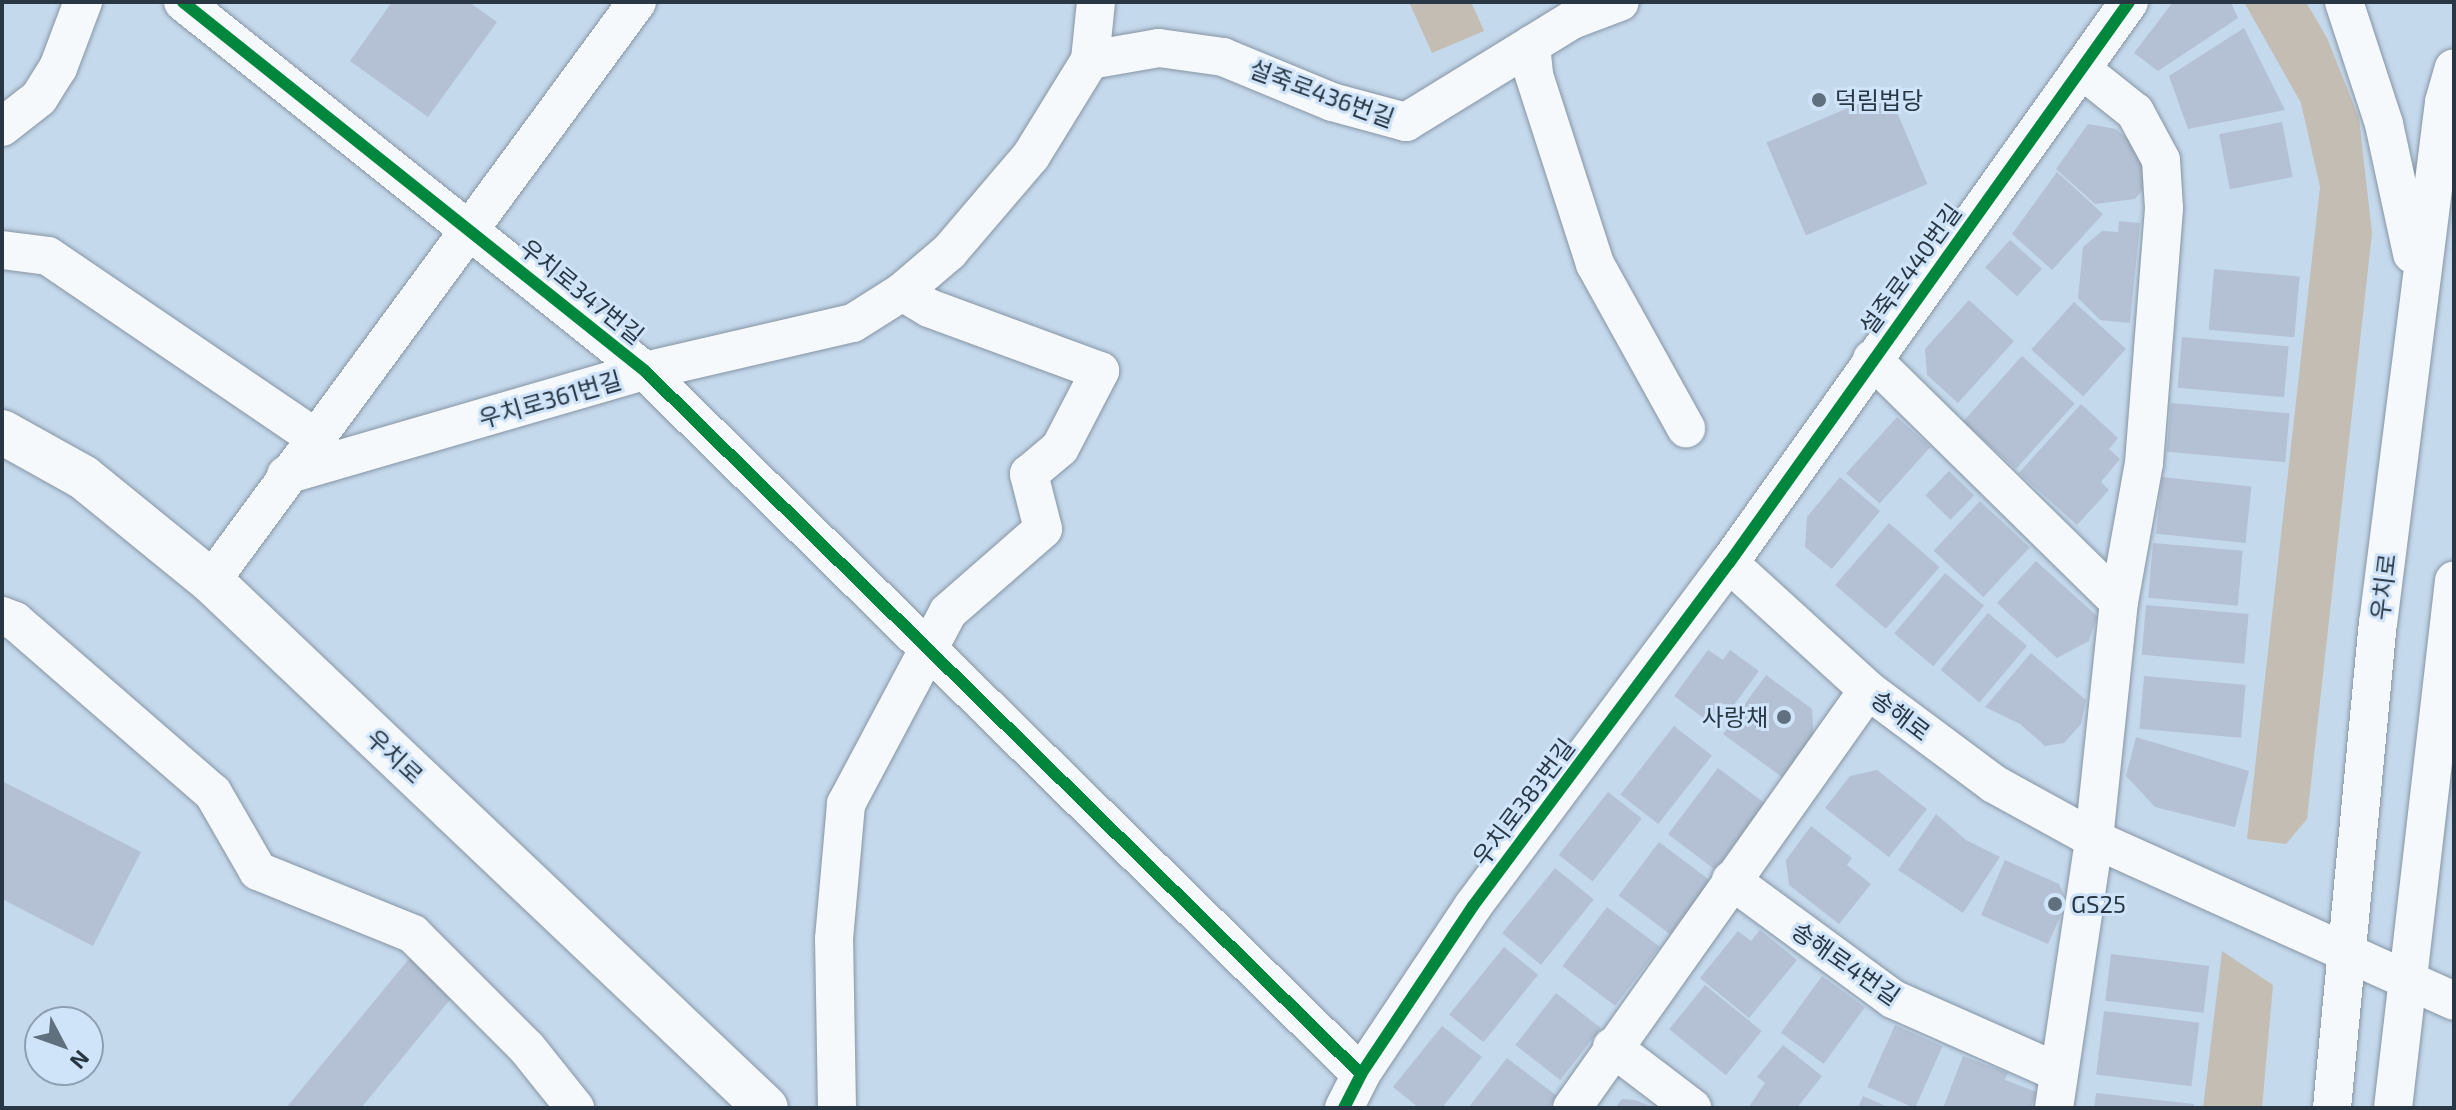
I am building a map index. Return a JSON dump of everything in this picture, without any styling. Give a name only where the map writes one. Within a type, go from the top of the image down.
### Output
[{"type":"main road","name":"우치로","points":[[2,432],[83,477],[211,581],[766,1108]]},
{"type":"street","points":[[2,127],[39,98],[58,68],[83,2]]},
{"type":"street","name":"우치로347번길","points":[[183,2],[469,226],[645,371],[925,646]]},
{"type":"street","points":[[211,581],[469,226],[637,2]]},
{"type":"street","points":[[1090,60],[1096,2]]},
{"type":"street","name":"설죽로436번길","points":[[1090,60],[1159,48],[1223,57],[1332,102],[1406,122],[1531,45],[1567,11],[1620,2]]},
{"type":"street","name":"설죽로440번길","points":[[1729,563],[2129,2]]},
{"type":"street","points":[[2344,2],[2406,210],[2419,304]]},
{"type":"street","points":[[1531,45],[1534,75],[1595,264],[1686,428]]},
{"type":"street","name":"우치로361번길","points":[[286,475],[645,371],[819,334],[853,323],[902,292],[949,252],[1031,156],[1090,60]]},
{"type":"street","name":"우치로","points":[[2332,1108],[2349,957],[2378,624],[2444,102],[2454,68]]},
{"type":"street","points":[[2056,1090],[2094,839],[2119,602],[2144,463],[2164,208],[2161,160],[2135,112],[2081,69]]},
{"type":"street","points":[[2,250],[48,256],[314,437]]},
{"type":"street","points":[[837,1108],[834,939],[846,804],[925,646],[948,612],[1043,529],[1029,474],[1060,448],[1100,371],[929,308],[902,292]]},
{"type":"street","name":"설죽로440번길","points":[[1872,359],[2119,602]]},
{"type":"street","name":"송해로","points":[[1729,563],[1868,690],[1994,784],[2094,839],[2349,957],[2454,1001]]},
{"type":"street","name":"우치로383번길","points":[[1344,1108],[1361,1074],[1473,906],[1729,563]]},
{"type":"street","points":[[2393,1108],[2454,581]]},
{"type":"street","points":[[2,616],[15,621],[213,793],[258,871],[413,934],[527,1048],[575,1108]]},
{"type":"street","points":[[925,646],[1361,1074]]},
{"type":"street","points":[[1572,1108],[1612,1047],[1868,690]]},
{"type":"street","name":"송해로4번길","points":[[1731,880],[1893,999],[2056,1090]]},
{"type":"street","points":[[1612,1047],[1692,1108]]},
{"type":"shaded area","points":[[1409,2],[1471,2],[1484,31],[1432,53]]},
{"type":"shaded area","points":[[2244,2],[2306,2],[2327,38],[2359,118],[2372,233],[2307,819],[2286,844],[2247,839],[2320,187],[2301,103]]},
{"type":"shaded area","points":[[2222,951],[2273,985],[2262,1108],[2203,1108]]},
{"type":"building","points":[[392,2],[469,2],[497,22],[428,117],[350,61]]},
{"type":"building","points":[[2173,2],[2231,2],[2238,18],[2158,71],[2134,53]]},
{"type":"building","points":[[2244,28],[2285,110],[2188,129],[2169,76]]},
{"type":"building","points":[[1888,91],[1927,184],[1806,236],[1766,143]]},
{"type":"building","points":[[2282,122],[2293,177],[2230,189],[2219,134]]},
{"type":"building","points":[[2088,124],[2116,129],[2143,152],[2144,188],[2135,199],[2095,204],[2056,169]]},
{"type":"building","points":[[2057,172],[2103,214],[2052,270],[2012,234]]},
{"type":"building","points":[[2119,221],[2140,223],[2130,323],[2100,320],[2078,298],[2083,247],[2102,231],[2118,232]]},
{"type":"building","points":[[2010,240],[2042,269],[2017,296],[1985,267]]},
{"type":"building","points":[[2214,269],[2300,276],[2294,337],[2209,330]]},
{"type":"building","points":[[1969,300],[2014,341],[1958,403],[1927,375],[1925,349]]},
{"type":"building","points":[[2074,302],[2126,349],[2083,396],[2031,350]]},
{"type":"building","points":[[2182,337],[2289,346],[2284,397],[2178,388]]},
{"type":"building","points":[[2022,356],[2075,404],[2016,469],[1963,421]]},
{"type":"building","points":[[2171,403],[2290,413],[2285,462],[2167,452]]},
{"type":"building","points":[[2081,404],[2118,438],[2109,449],[2120,459],[2101,482],[2109,490],[2077,525],[2019,473]]},
{"type":"building","points":[[1897,417],[1930,447],[1880,504],[1846,473]]},
{"type":"building","points":[[1949,471],[1974,495],[1951,520],[1925,495]]},
{"type":"building","points":[[1840,477],[1880,511],[1832,569],[1805,547],[1807,517]]},
{"type":"building","points":[[2162,477],[2252,486],[2246,543],[2156,534]]},
{"type":"building","points":[[1980,501],[2030,547],[1983,597],[1934,551]]},
{"type":"building","points":[[1889,523],[1940,567],[1886,629],[1835,585]]},
{"type":"building","points":[[2153,543],[2243,551],[2238,606],[2148,598]]},
{"type":"building","points":[[2036,561],[2097,616],[2089,641],[2057,658],[1997,603]]},
{"type":"building","points":[[1945,573],[1984,606],[1933,666],[1894,634]]},
{"type":"building","points":[[2146,605],[2249,614],[2244,664],[2142,655]]},
{"type":"building","points":[[1988,613],[2027,646],[1980,702],[1940,670]]},
{"type":"building","points":[[1708,650],[1723,660],[1730,650],[1759,671],[1717,728],[1674,696]]},
{"type":"building","points":[[2031,653],[2086,700],[2081,724],[2064,743],[2045,746],[2020,724],[1985,707]]},
{"type":"building","points":[[1766,675],[1812,709],[1814,743],[1786,780],[1723,734]]},
{"type":"building","points":[[2144,676],[2246,685],[2241,738],[2139,729]]},
{"type":"building","points":[[1674,726],[1712,756],[1658,824],[1620,795]]},
{"type":"building","points":[[2136,737],[2249,771],[2235,827],[2155,807],[2126,776]]},
{"type":"building","points":[[1718,768],[1765,804],[1715,870],[1668,834]]},
{"type":"building","points":[[1877,770],[1927,809],[1889,857],[1825,808],[1850,776]]},
{"type":"building","points":[[2,781],[141,852],[93,946],[2,899]]},
{"type":"building","points":[[1608,792],[1642,818],[1593,882],[1559,855]]},
{"type":"building","points":[[1936,814],[1966,840],[2000,857],[1963,913],[1898,870]]},
{"type":"building","points":[[1811,826],[1852,858],[1847,865],[1871,884],[1839,924],[1789,885],[1786,860]]},
{"type":"building","points":[[1659,842],[1710,881],[1670,934],[1619,896]]},
{"type":"building","points":[[2005,860],[2059,884],[2067,901],[2048,944],[1981,915]]},
{"type":"building","points":[[1555,868],[1594,899],[1541,965],[1502,933]]},
{"type":"building","points":[[1607,907],[1660,947],[1615,1006],[1562,966]]},
{"type":"building","points":[[1760,930],[1797,960],[1749,1018],[1700,978],[1738,931],[1751,941]]},
{"type":"building","points":[[1504,947],[1538,975],[1483,1042],[1449,1015]]},
{"type":"building","points":[[413,954],[458,990],[361,1108],[286,1108]]},
{"type":"building","points":[[2111,954],[2209,966],[2204,1013],[2105,1001]]},
{"type":"building","points":[[1822,976],[1865,1007],[1824,1064],[1781,1033]]},
{"type":"building","points":[[1705,985],[1762,1031],[1726,1075],[1669,1029]]},
{"type":"building","points":[[1556,993],[1601,1028],[1560,1080],[1515,1045]]},
{"type":"building","points":[[2104,1011],[2199,1023],[2191,1086],[2096,1075]]},
{"type":"building","points":[[1895,1025],[1943,1046],[1915,1108],[1867,1087]]},
{"type":"building","points":[[1442,1026],[1482,1057],[1442,1108],[1419,1108],[1393,1087]]},
{"type":"building","points":[[1783,1045],[1822,1076],[1797,1108],[1748,1108],[1765,1083],[1757,1077]]},
{"type":"building","points":[[1963,1056],[2008,1073],[2005,1080],[2037,1092],[2031,1108],[1943,1108]]},
{"type":"building","points":[[1507,1058],[1557,1096],[1548,1108],[1468,1108]]},
{"type":"building","points":[[2096,1093],[2194,1104],[2194,1108],[2094,1108]]},
{"type":"building","points":[[1863,1096],[1890,1108],[1858,1108]]},
{"type":"building","points":[[1622,1099],[1635,1100],[1656,1108],[1615,1108]]},
{"type":"cycle path","points":[[183,2],[645,371],[1361,1074]]},
{"type":"cycle path","points":[[1344,1108],[1361,1074],[1473,906],[1729,563],[2129,2]]},
{"type":"place","name":"덕림법당","points":[[1819,100]]},
{"type":"place","name":"사랑채","points":[[1784,717]]},
{"type":"place","name":"GS25","points":[[2055,904]]}]
